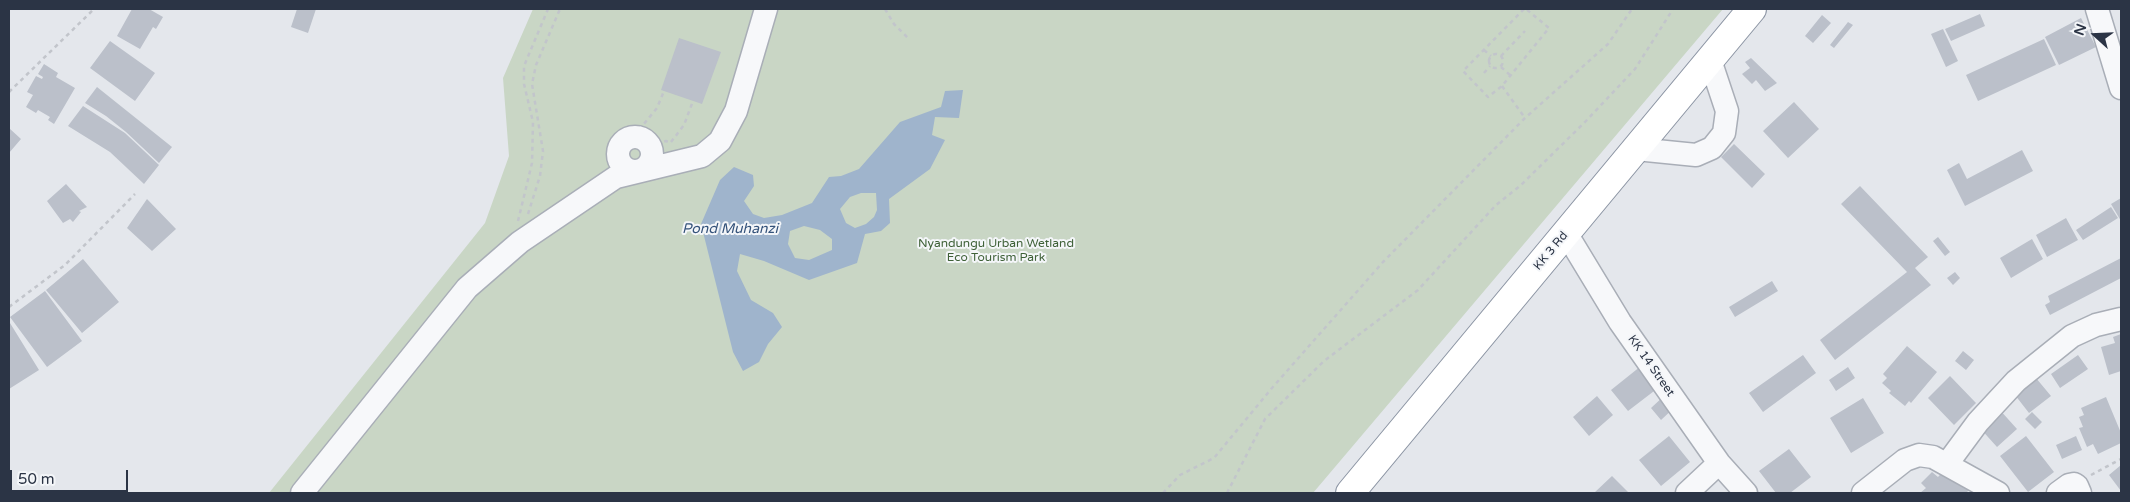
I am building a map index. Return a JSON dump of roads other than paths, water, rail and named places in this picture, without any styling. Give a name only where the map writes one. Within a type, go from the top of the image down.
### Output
[{"type":"highway","name":"KK 3 Rd","points":[[1350,493],[1752,9]]},
{"type":"street","points":[[302,493],[468,288],[520,242],[616,177],[702,156],[720,141],[736,111],[766,9]]},
{"type":"street","points":[[2097,9],[2121,88]]},
{"type":"street","points":[[1636,149],[1696,155],[1712,148],[1724,133],[1727,111],[1710,60]]},
{"type":"street","points":[[634,136],[645,139],[652,148],[652,159],[640,171]]},
{"type":"street","name":"KK 14 Street","points":[[1566,232],[1620,322],[1719,463],[1746,493]]},
{"type":"street","points":[[1947,464],[1978,422],[2016,381],[2072,336],[2096,325],[2121,319]]},
{"type":"street","points":[[1863,493],[1905,460],[1919,455],[1933,457],[1998,493]]},
{"type":"street","points":[[1687,493],[1719,463]]},
{"type":"water","name":"Pond Muhanzi","points":[[963,90],[959,118],[935,117],[932,135],[945,140],[930,169],[889,199],[890,223],[881,231],[865,234],[857,263],[809,280],[764,261],[740,254],[737,271],[751,300],[773,313],[782,327],[768,344],[759,362],[743,371],[733,352],[701,224],[720,180],[734,167],[753,175],[754,186],[744,201],[753,214],[764,218],[782,215],[812,203],[829,177],[841,176],[859,169],[900,122],[941,107],[945,91]],"holes":[[[861,193],[876,193],[877,210],[874,217],[866,224],[855,228],[846,223],[840,209],[850,197]],[[804,226],[820,230],[832,239],[832,250],[809,260],[795,258],[788,244],[790,231]]]},
{"type":"park label","name":"Nyandungu Urban Wetland Eco Tourism Park","points":[[996,251]]}]
